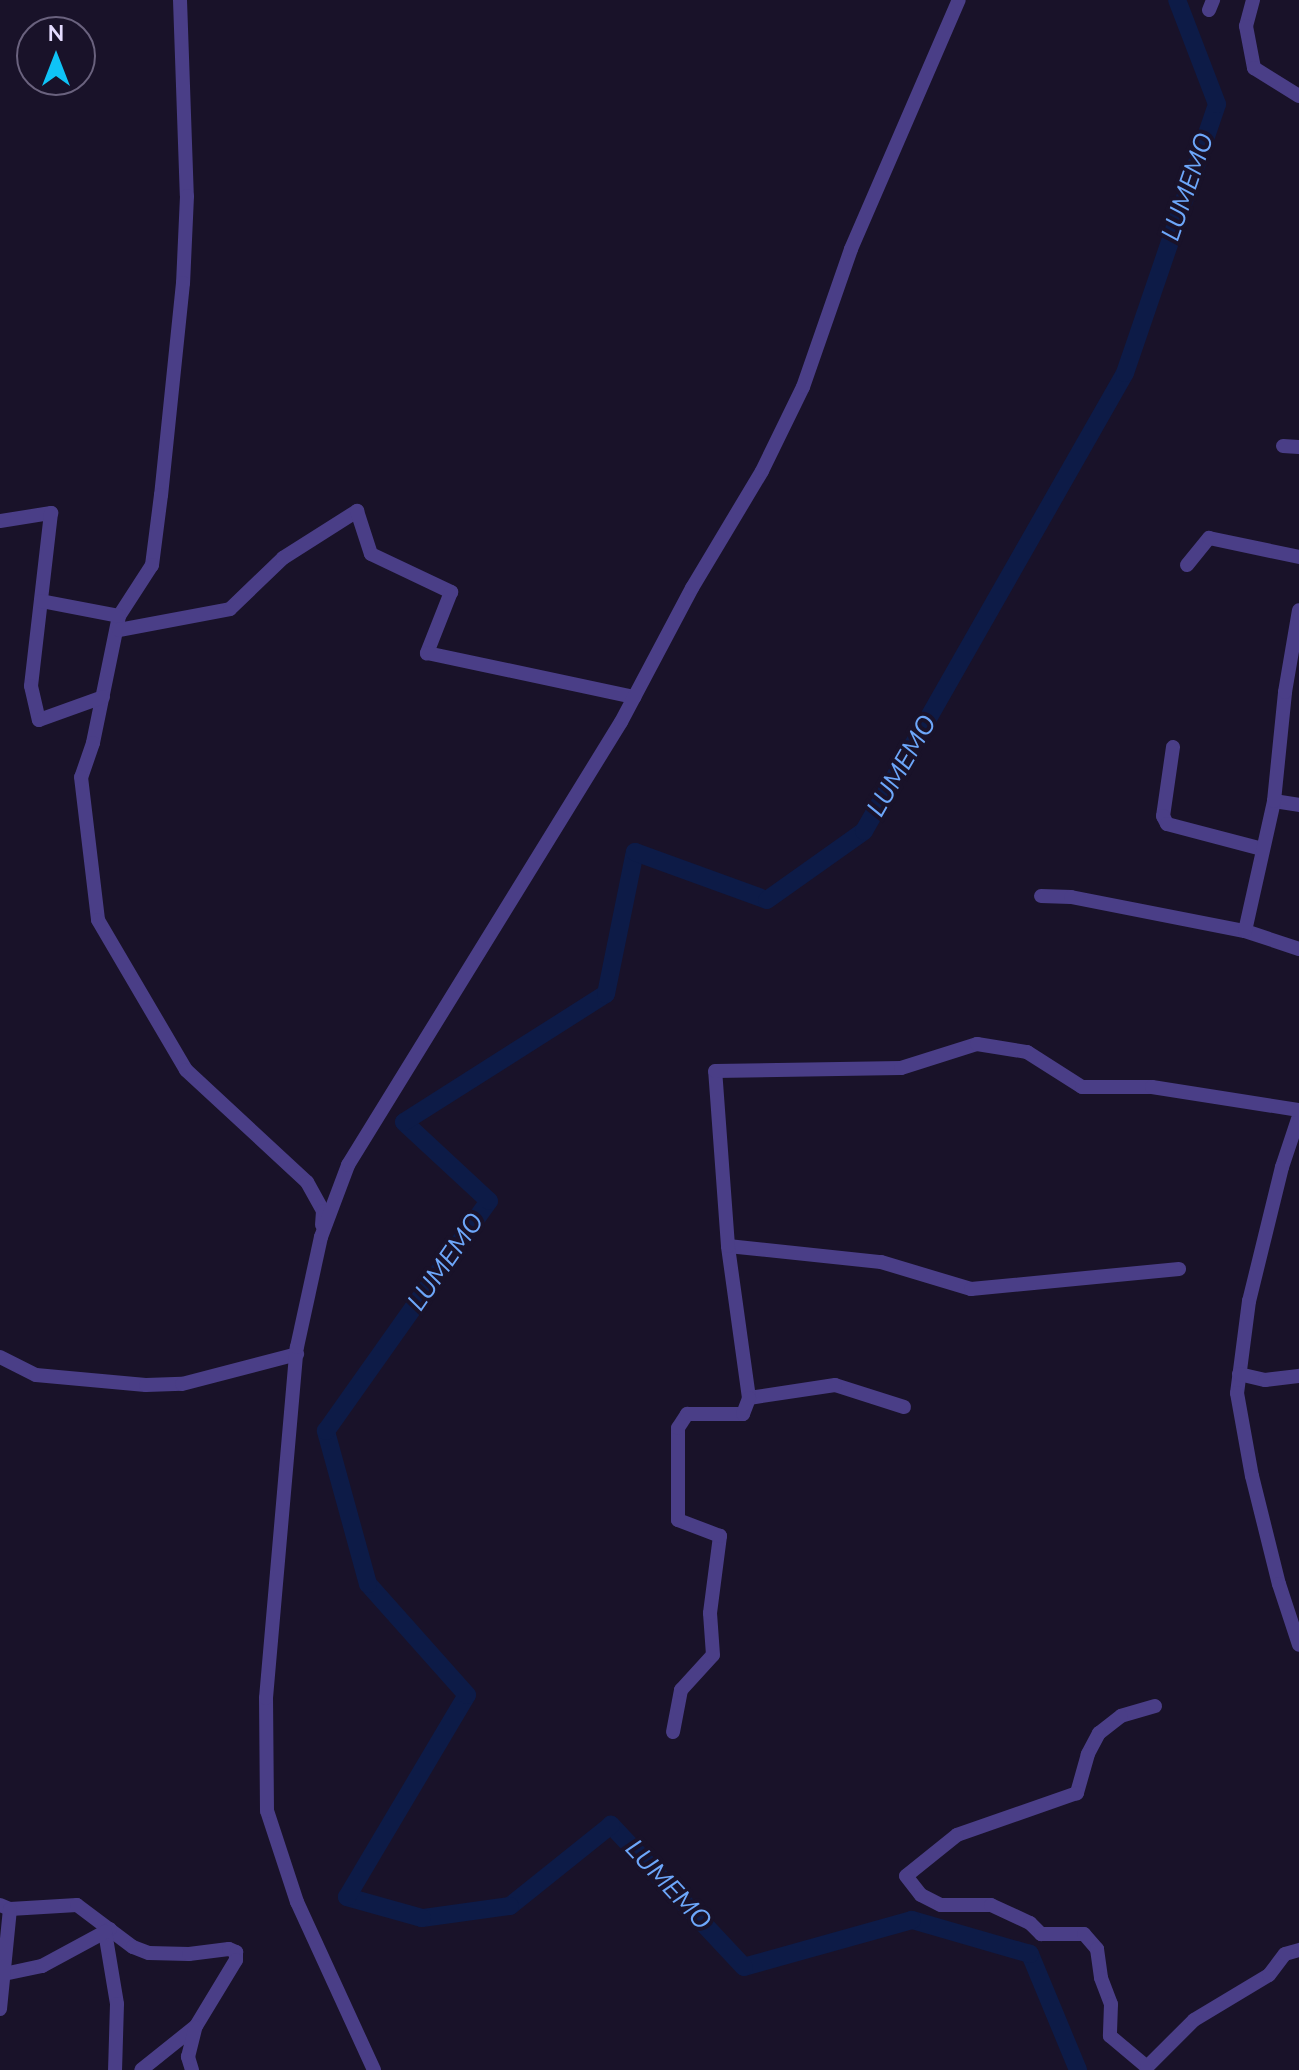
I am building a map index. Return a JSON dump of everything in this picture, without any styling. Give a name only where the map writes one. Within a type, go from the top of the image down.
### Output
[{"type":"street","points":[[180,0],[187,196],[175,368],[152,565],[119,623],[81,777],[98,920],[186,1070],[307,1182],[323,1211],[321,1237],[297,1354],[266,1698],[267,1811],[297,1902],[374,2070]]},
{"type":"street","points":[[321,1237],[348,1165],[634,697],[692,588],[762,471],[803,387],[851,249],[959,0]]},
{"type":"street","points":[[1253,0],[1246,26],[1254,68],[1299,96]]},
{"type":"street","points":[[1283,446],[1299,447]]},
{"type":"street","points":[[41,601],[119,623],[230,609],[283,558],[357,511],[371,554],[451,592],[427,653],[535,679],[634,697]]},
{"type":"street","points":[[0,521],[51,513],[31,686],[39,720],[103,697]]},
{"type":"street","points":[[1187,565],[1209,538],[1299,557]]},
{"type":"street","points":[[1245,931],[1274,801],[1292,693],[1299,610]]},
{"type":"street","points":[[1173,747],[1163,816],[1167,824],[1262,849]]},
{"type":"street","points":[[1274,801],[1299,805]]},
{"type":"street","points":[[1041,896],[1071,897],[1245,931],[1299,949]]},
{"type":"street","points":[[673,1732],[681,1690],[713,1655],[710,1613],[720,1536],[678,1520],[678,1428],[687,1414],[743,1414],[749,1398],[728,1246],[715,1071],[901,1068],[977,1044],[1027,1052],[1082,1087],[1152,1087],[1299,1110]]},
{"type":"street","points":[[1299,1116],[1282,1167],[1249,1301],[1237,1393],[1252,1476],[1299,1645]]},
{"type":"street","points":[[728,1246],[881,1262],[971,1289],[1179,1269]]},
{"type":"street","points":[[0,1357],[36,1375],[146,1385],[182,1384],[297,1354]]},
{"type":"street","points":[[1239,1374],[1265,1380],[1299,1376]]},
{"type":"street","points":[[749,1398],[835,1385],[904,1407]]},
{"type":"street","points":[[1155,1706],[1121,1716],[1099,1733],[1088,1754],[1077,1793],[957,1835],[906,1876],[921,1895],[941,1905],[991,1905],[1030,1923],[1041,1934],[1084,1934],[1097,1949],[1101,1978],[1111,2004],[1110,2036],[1147,2067],[1194,2020],[1269,1975],[1285,1954],[1299,1950]]},
{"type":"street","points":[[0,2009],[5,1907],[77,1905],[107,1931],[149,1953],[189,1954],[229,1949],[236,1952],[236,1960],[196,2026],[188,2057],[192,2070]]},
{"type":"street","points":[[4,1974],[42,1966],[107,1931]]},
{"type":"street","points":[[107,1931],[117,2004],[115,2070]]},
{"type":"street","points":[[141,2070],[196,2026]]},
{"type":"waterway","name":"LUMEMO","points":[[1078,2070],[1030,1954],[912,1920],[744,1967],[611,1825],[510,1906],[422,1918],[347,1897],[467,1695],[368,1584],[326,1431],[489,1201],[404,1122],[606,994],[635,852],[767,900],[864,831],[1125,373],[1217,104],[1177,0]]}]
